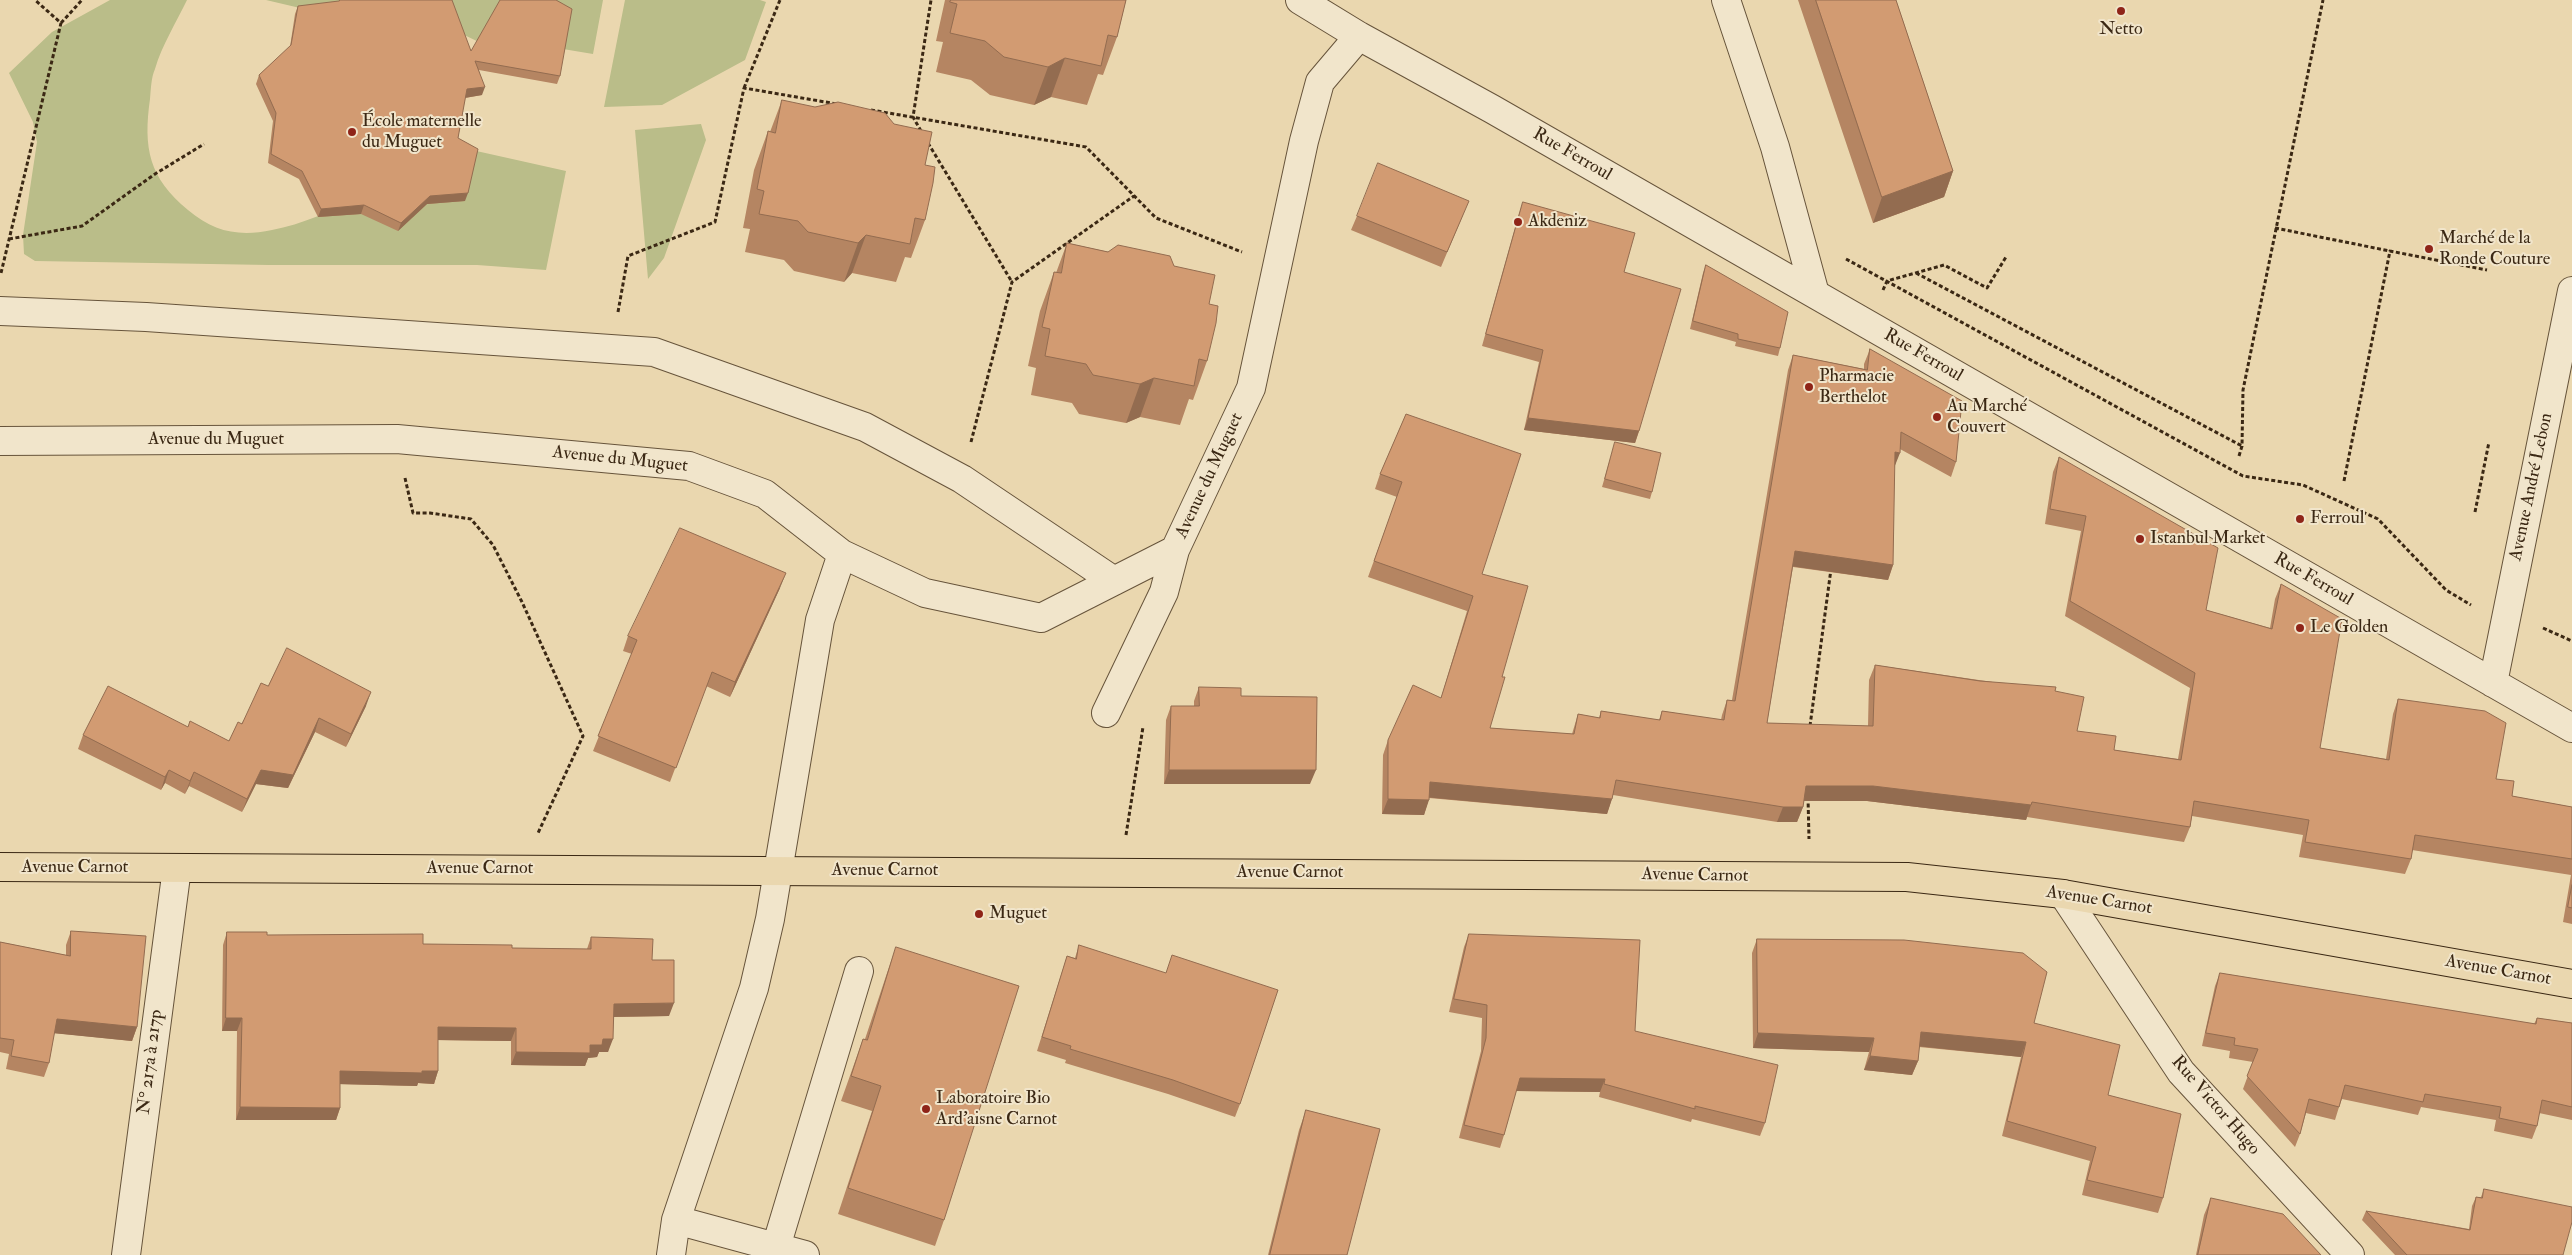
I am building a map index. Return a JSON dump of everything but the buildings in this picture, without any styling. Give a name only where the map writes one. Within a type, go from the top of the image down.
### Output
[{"type":"main road","name":"Avenue Carnot","points":[[0,867],[1907,878],[2063,894],[2572,984]]},
{"type":"street","name":"Rue Ferroul","points":[[1300,0],[1359,36],[1492,109],[2572,728]]},
{"type":"street","points":[[1726,0],[1775,147],[1815,294]]},
{"type":"street","name":"Avenue du Muguet","points":[[0,441],[397,439],[690,466],[766,494],[842,554],[925,593],[1041,618],[1175,550],[1251,388],[1304,141],[1320,82],[1359,36]]},
{"type":"street","name":"Avenue André Lebon","points":[[2493,683],[2572,291]]},
{"type":"street","points":[[0,311],[146,318],[654,352],[865,427],[962,479],[1114,581]]},
{"type":"street","points":[[1106,713],[1164,592],[1175,550]]},
{"type":"street","points":[[671,1255],[676,1220],[754,988],[778,871],[820,620],[842,554]]},
{"type":"street","name":"N° 217a à 217p","points":[[126,1255],[177,868]]},
{"type":"street","name":"Rue Victor Hugo","points":[[2063,894],[2181,1072],[2350,1255]]},
{"type":"street","points":[[776,1247],[859,971]]},
{"type":"street","points":[[676,1220],[805,1255]]},
{"type":"path","points":[[35,0],[61,23]]},
{"type":"path","points":[[0,280],[61,23],[82,0]]},
{"type":"path","points":[[611,349],[628,256],[715,222],[744,88],[780,0]]},
{"type":"path","points":[[923,133],[913,117],[931,0]]},
{"type":"path","points":[[2239,456],[2242,446],[2243,390],[2323,0]]},
{"type":"path","points":[[744,88],[838,104]]},
{"type":"path","points":[[866,109],[1086,147],[1156,218],[1278,266]]},
{"type":"path","points":[[928,142],[1012,282]]},
{"type":"path","points":[[9,239],[82,226],[155,174],[204,144]]},
{"type":"path","points":[[962,479],[1012,282],[1134,196]]},
{"type":"path","points":[[2276,228],[2487,270]]},
{"type":"path","points":[[1799,234],[2243,476],[2303,485],[2378,519],[2446,590],[2469,604],[2507,612],[2572,641]]},
{"type":"path","points":[[2344,481],[2390,251]]},
{"type":"path","points":[[1865,322],[1887,281],[1944,265],[1987,288],[2006,257]]},
{"type":"path","points":[[1915,272],[2242,446]]},
{"type":"path","points":[[397,439],[413,513],[430,513],[471,519],[493,545],[522,602],[583,736],[520,870]]},
{"type":"path","points":[[2475,512],[2489,442]]},
{"type":"path","points":[[1809,731],[1832,566]]},
{"type":"path","points":[[1120,872],[1144,722]]},
{"type":"path","points":[[1808,789],[1810,877]]},
{"type":"green space","points":[[110,0],[187,0],[165,43],[154,72],[148,117],[149,147],[157,174],[165,186],[188,210],[207,223],[217,228],[238,233],[260,232],[295,224],[341,206],[454,146],[566,171],[546,270],[477,265],[269,265],[35,261],[24,254],[23,235],[37,142],[33,122],[9,73],[52,32]]},
{"type":"green space","points":[[266,0],[346,0],[317,12]]},
{"type":"green space","points":[[446,0],[502,0],[483,44],[458,32]]},
{"type":"green space","points":[[539,0],[603,0],[593,54],[563,49]]},
{"type":"green space","points":[[625,0],[760,0],[766,2],[745,60],[662,105],[604,107]]},
{"type":"green space","points":[[701,124],[706,140],[664,258],[648,279],[635,130]]},
{"type":"place","name":"Netto","points":[[2121,11]]},
{"type":"place","name":"École maternelle du Muguet","points":[[352,132]]},
{"type":"place","name":"Akdeniz","points":[[1518,222]]},
{"type":"place","name":"Marché de la Ronde Couture","points":[[2429,249]]},
{"type":"place","name":"Pharmacie Berthelot","points":[[1809,387]]},
{"type":"place","name":"Au Marché Couvert","points":[[1937,417]]},
{"type":"place","name":"Ferroul","points":[[2300,519]]},
{"type":"place","name":"Istanbul Market","points":[[2140,539]]},
{"type":"place","name":"Le Golden","points":[[2300,628]]},
{"type":"place","name":"Muguet","points":[[979,914]]},
{"type":"place","name":"Laboratoire Bio Ard'aisne Carnot","points":[[926,1109]]}]
